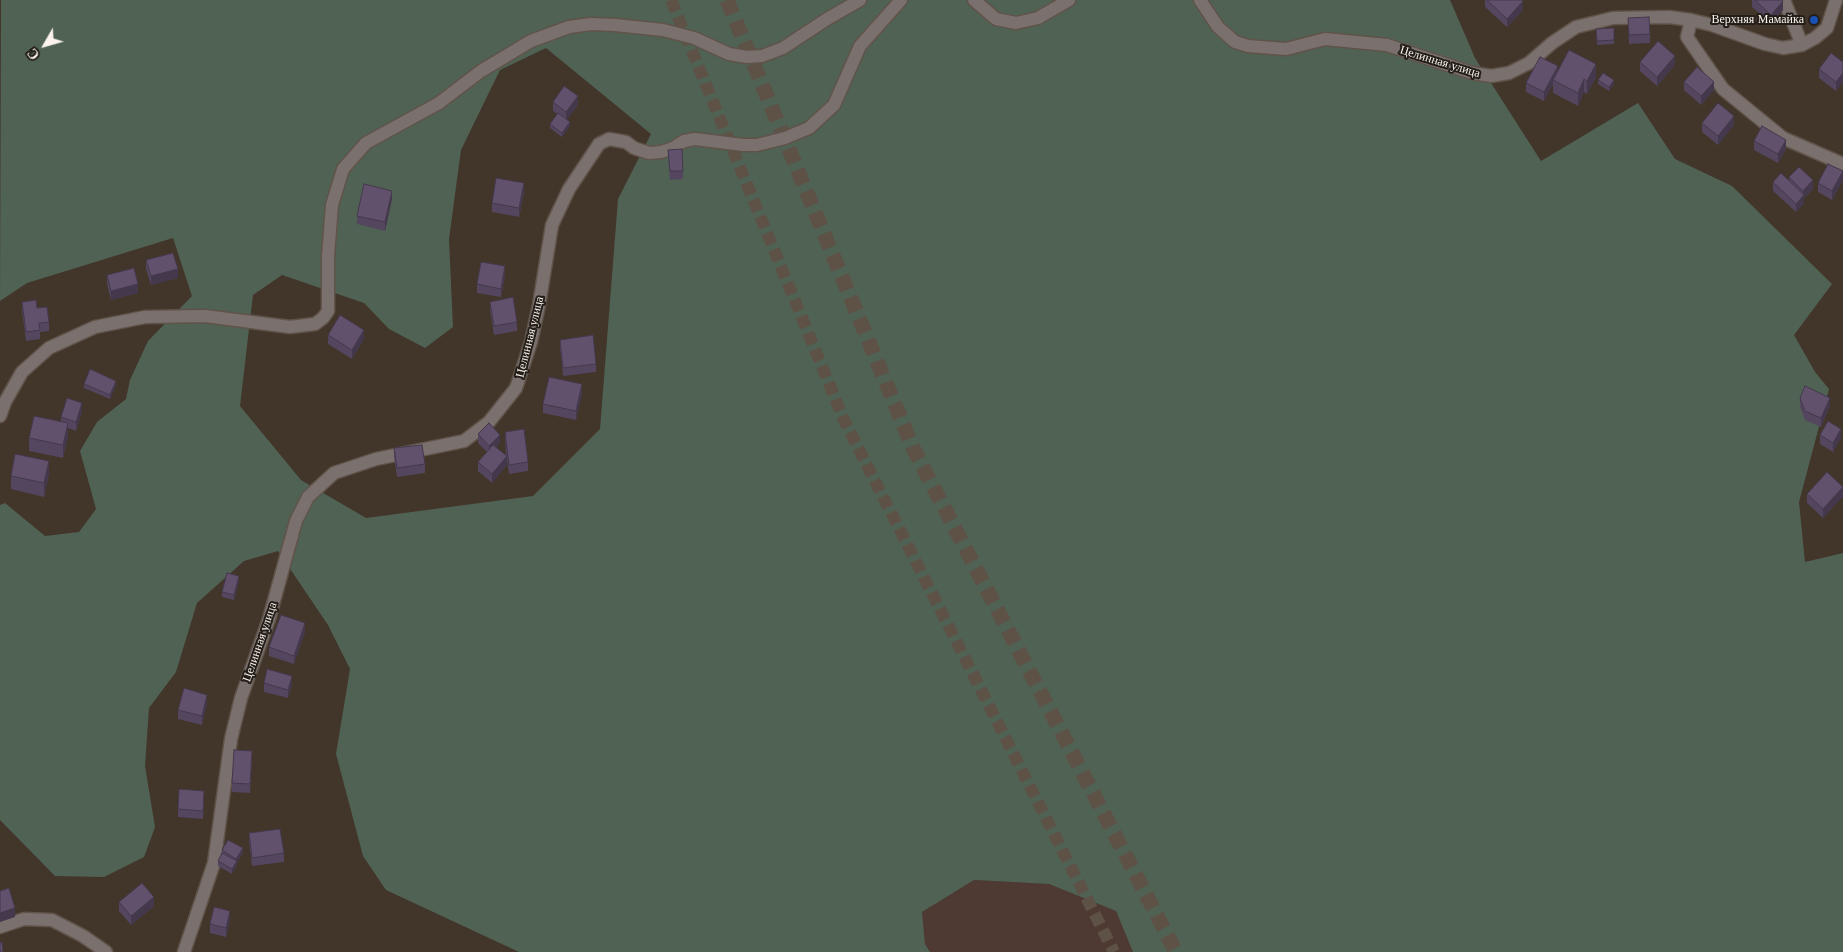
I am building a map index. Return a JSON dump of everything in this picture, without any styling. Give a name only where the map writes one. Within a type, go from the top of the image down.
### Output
[{"type":"street","points":[[0,416],[5,402],[22,372],[49,348],[95,327],[144,317],[205,316],[290,327],[315,324],[328,311],[328,256],[332,205],[343,169],[366,143],[439,103],[481,71],[531,41],[569,27],[591,24],[616,25],[663,30],[694,38],[729,54],[747,57],[762,56],[783,48],[860,0]]},
{"type":"street","name":"Целинная улица","points":[[184,952],[214,863],[231,739],[240,698],[269,619],[296,521],[308,497],[334,473],[376,459],[464,441],[489,422],[516,388],[531,342],[552,225],[570,189],[599,144],[609,139],[626,142],[634,148],[649,153],[661,152],[673,148],[684,141],[695,139],[757,145],[785,138],[808,128],[834,106],[860,46],[901,0]]},
{"type":"street","points":[[974,0],[996,19],[1016,23],[1038,18],[1069,0]]},
{"type":"street","name":"Целинная улица","points":[[1200,0],[1218,27],[1234,42],[1248,46],[1286,49],[1325,40],[1387,45],[1472,74],[1491,76],[1509,73],[1529,63],[1552,42],[1576,26],[1613,18],[1668,17],[1691,20],[1712,25],[1765,44],[1783,48],[1802,45],[1827,28],[1836,0]]},
{"type":"street","points":[[1784,0],[1802,45]]},
{"type":"street","points":[[1691,20],[1687,37],[1724,90],[1783,138],[1843,164]]},
{"type":"street","points":[[0,927],[24,919],[52,920],[83,936],[106,952]]},
{"type":"shaded area","points":[[974,880],[1049,884],[1116,911],[1133,952],[930,952],[925,944],[922,912]]},
{"type":"green space","points":[[1,0],[1450,0],[1475,58],[1541,161],[1638,103],[1675,159],[1732,186],[1832,284],[1794,335],[1815,372],[1829,389],[1799,502],[1805,562],[1843,553],[1843,952],[1133,952],[1116,911],[1049,884],[974,880],[922,912],[925,944],[930,952],[519,952],[386,890],[363,856],[336,754],[350,669],[328,625],[278,551],[244,561],[197,603],[176,672],[149,708],[145,766],[155,827],[144,857],[104,877],[55,876],[0,820],[0,505],[5,503],[45,536],[79,532],[96,509],[80,451],[97,422],[126,399],[130,380],[148,341],[192,296],[173,238],[27,283],[0,301]],"holes":[[[546,48],[651,134],[618,199],[600,429],[533,496],[366,518],[301,480],[240,406],[253,295],[282,275],[364,303],[389,329],[425,348],[453,327],[449,239],[461,150],[500,70]]]},
{"type":"building","points":[[1487,0],[1522,0],[1523,1],[1507,19]]},
{"type":"building","points":[[1755,0],[1782,0],[1783,1],[1771,15]]},
{"type":"building","points":[[1649,17],[1650,34],[1629,35],[1628,18]]},
{"type":"building","points":[[1614,28],[1614,40],[1597,41],[1596,29]]},
{"type":"building","points":[[1658,41],[1675,56],[1657,77],[1640,62]]},
{"type":"building","points":[[1569,50],[1596,64],[1587,81],[1584,79],[1578,93],[1553,80]]},
{"type":"building","points":[[1831,53],[1843,62],[1843,73],[1836,82],[1819,69]]},
{"type":"building","points":[[1540,57],[1558,66],[1544,92],[1526,83]]},
{"type":"building","points":[[1697,67],[1714,82],[1701,96],[1684,82]]},
{"type":"building","points":[[1603,73],[1614,80],[1609,87],[1598,80]]},
{"type":"building","points":[[564,86],[578,96],[566,112],[553,102]]},
{"type":"building","points":[[1718,103],[1734,116],[1718,136],[1702,123]]},
{"type":"building","points":[[558,113],[570,122],[562,133],[550,124]]},
{"type":"building","points":[[1762,126],[1786,140],[1778,154],[1754,141]]},
{"type":"building","points":[[682,149],[683,171],[670,171],[668,150]]},
{"type":"building","points":[[1828,164],[1843,171],[1832,191],[1818,183]]},
{"type":"building","points":[[1799,167],[1813,180],[1803,191],[1789,177]]},
{"type":"building","points":[[1781,173],[1804,195],[1796,204],[1773,182]]},
{"type":"building","points":[[496,178],[524,183],[519,208],[492,203]]},
{"type":"building","points":[[364,184],[392,191],[385,222],[357,216]]},
{"type":"building","points":[[173,253],[178,269],[151,276],[146,260]]},
{"type":"building","points":[[481,262],[505,266],[501,289],[477,284]]},
{"type":"building","points":[[134,268],[138,284],[111,291],[107,275]]},
{"type":"building","points":[[513,297],[517,322],[494,326],[490,302]]},
{"type":"building","points":[[36,300],[37,308],[47,307],[49,322],[39,323],[40,330],[26,332],[22,302]]},
{"type":"building","points":[[340,315],[364,330],[352,350],[328,335]]},
{"type":"building","points":[[593,335],[596,364],[563,368],[560,340]]},
{"type":"building","points":[[90,369],[116,381],[110,395],[84,384]]},
{"type":"building","points":[[549,377],[582,384],[576,411],[543,404]]},
{"type":"building","points":[[1805,386],[1830,398],[1821,418],[1805,411],[1800,398]]},
{"type":"building","points":[[67,398],[82,403],[76,422],[61,417]]},
{"type":"building","points":[[34,416],[68,423],[63,445],[29,438]]},
{"type":"building","points":[[1828,421],[1841,429],[1833,443],[1820,435]]},
{"type":"building","points":[[489,423],[500,435],[489,446],[478,434]]},
{"type":"building","points":[[524,429],[528,462],[509,465],[505,432]]},
{"type":"building","points":[[422,445],[425,464],[397,468],[394,448]]},
{"type":"building","points":[[493,445],[507,456],[492,474],[478,462]]},
{"type":"building","points":[[15,454],[49,461],[44,483],[11,476]]},
{"type":"building","points":[[1827,472],[1843,487],[1823,509],[1807,494]]},
{"type":"building","points":[[227,573],[239,576],[234,595],[222,592]]},
{"type":"building","points":[[281,615],[305,623],[294,656],[269,647]]},
{"type":"building","points":[[267,669],[292,676],[288,690],[264,683]]},
{"type":"building","points":[[184,688],[207,695],[202,716],[178,710]]},
{"type":"building","points":[[234,750],[252,751],[250,784],[232,783]]},
{"type":"building","points":[[179,789],[204,791],[203,811],[178,809]]},
{"type":"building","points":[[280,829],[284,853],[252,858],[249,833]]},
{"type":"building","points":[[228,840],[243,848],[236,859],[222,850]]},
{"type":"building","points":[[222,853],[237,861],[232,869],[218,861]]},
{"type":"building","points":[[142,883],[154,897],[131,916],[119,902]]},
{"type":"building","points":[[9,888],[15,908],[0,913],[0,891]]},
{"type":"building","points":[[214,907],[230,911],[226,928],[210,924]]},
{"type":"building","points":[[2,942],[3,952],[0,952],[0,943]]},
{"type":"tunnel","points":[[671,0],[844,420],[1114,952]]},
{"type":"tunnel","points":[[727,0],[913,448],[1176,952]]},
{"type":"place","name":"Верхняя Мамайка","points":[[1814,20]]}]
